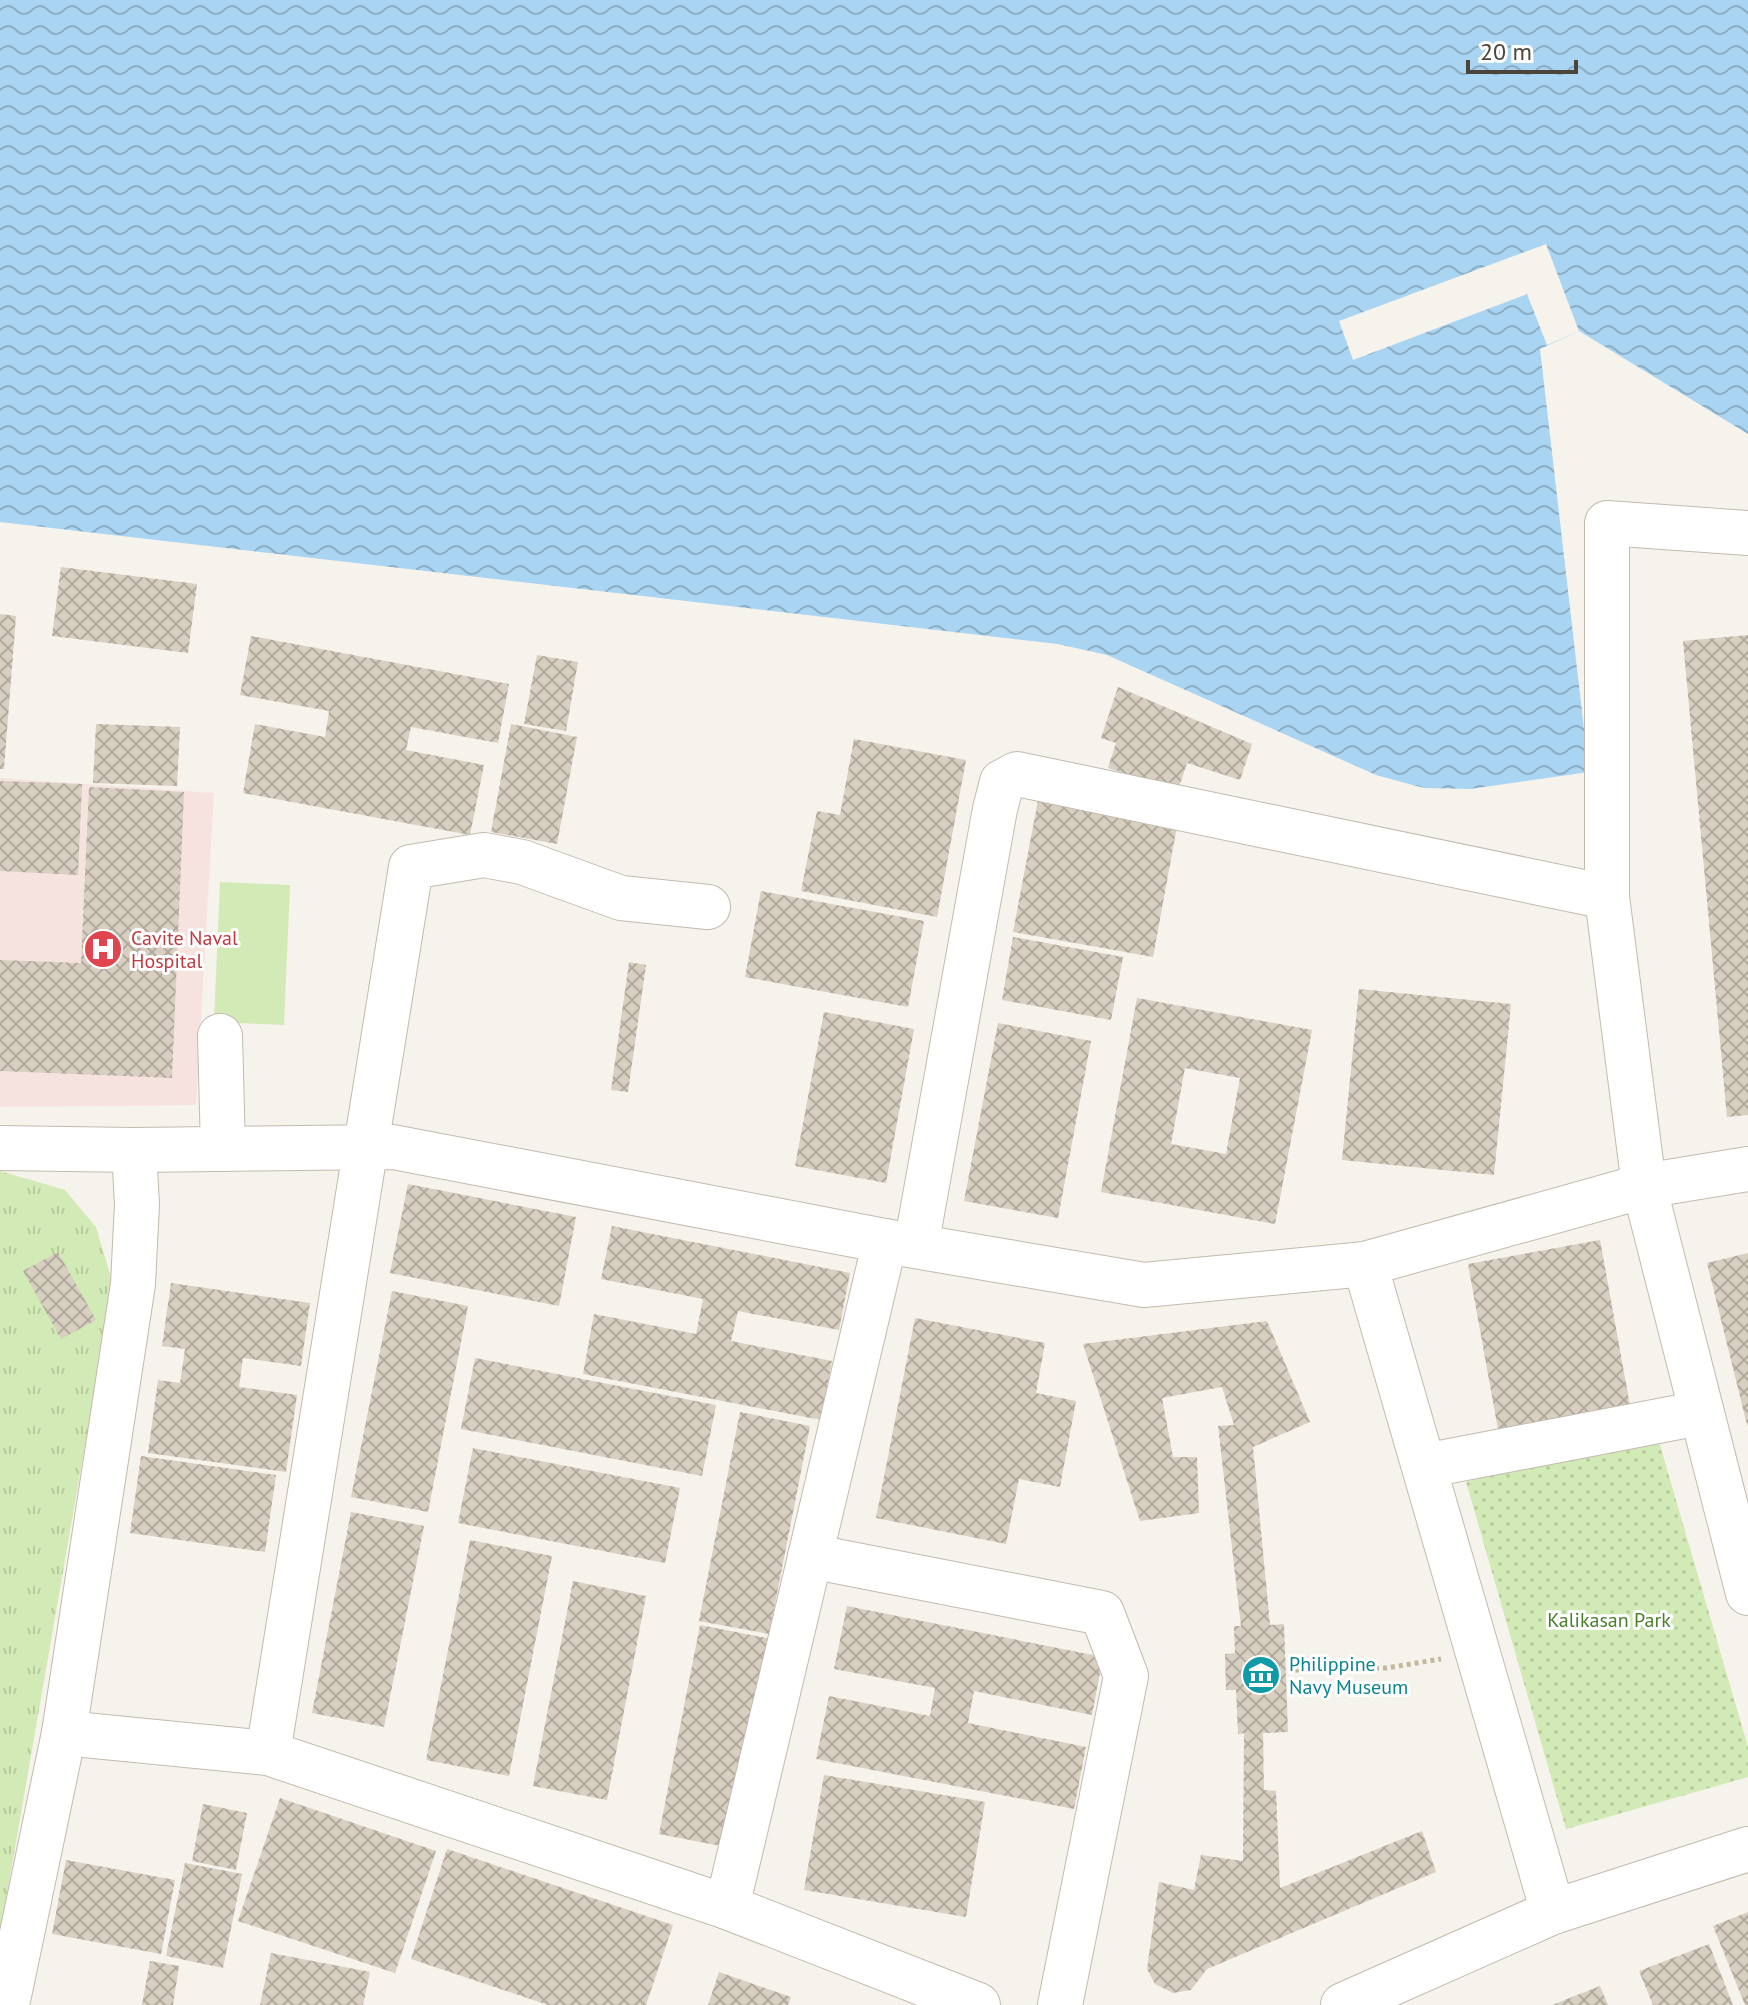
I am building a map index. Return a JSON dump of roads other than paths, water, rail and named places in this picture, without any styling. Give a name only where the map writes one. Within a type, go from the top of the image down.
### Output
[{"type":"street","points":[[1748,533],[1607,523],[1607,897],[1644,1186],[1748,1593]]},
{"type":"street","points":[[727,1907],[810,1556],[900,1244],[1002,782],[1017,774],[1607,897]]},
{"type":"street","points":[[268,1753],[411,867],[484,855],[522,862],[621,898],[708,907]]},
{"type":"street","points":[[220,1036],[223,1149]]},
{"type":"street","points":[[0,1148],[393,1147],[900,1244],[1144,1285],[1365,1264],[1644,1186],[1748,1169]]},
{"type":"street","points":[[7,2005],[64,1733],[133,1284],[137,1204],[134,1150]]},
{"type":"street","points":[[1365,1264],[1553,1912]]},
{"type":"street","points":[[1424,1466],[1700,1413]]},
{"type":"street","points":[[810,1556],[1102,1613],[1126,1676],[1060,2005]]},
{"type":"street","points":[[64,1733],[268,1753],[727,1907],[978,2005]]},
{"type":"street","points":[[1343,2005],[1553,1912],[1748,1849]]},
{"type":"water","points":[[0,0],[1748,0],[1748,434],[1579,331],[1540,349],[1589,772],[1470,789],[1424,788],[1376,775],[1107,655],[1058,644],[0,522]]},
{"type":"place","name":"Cavite Naval Hospital","points":[[103,949]]},
{"type":"place","name":"Philippine Navy Museum","points":[[1261,1675]]},
{"type":"park label","name":"Kalikasan Park","points":[[1609,1620]]}]
